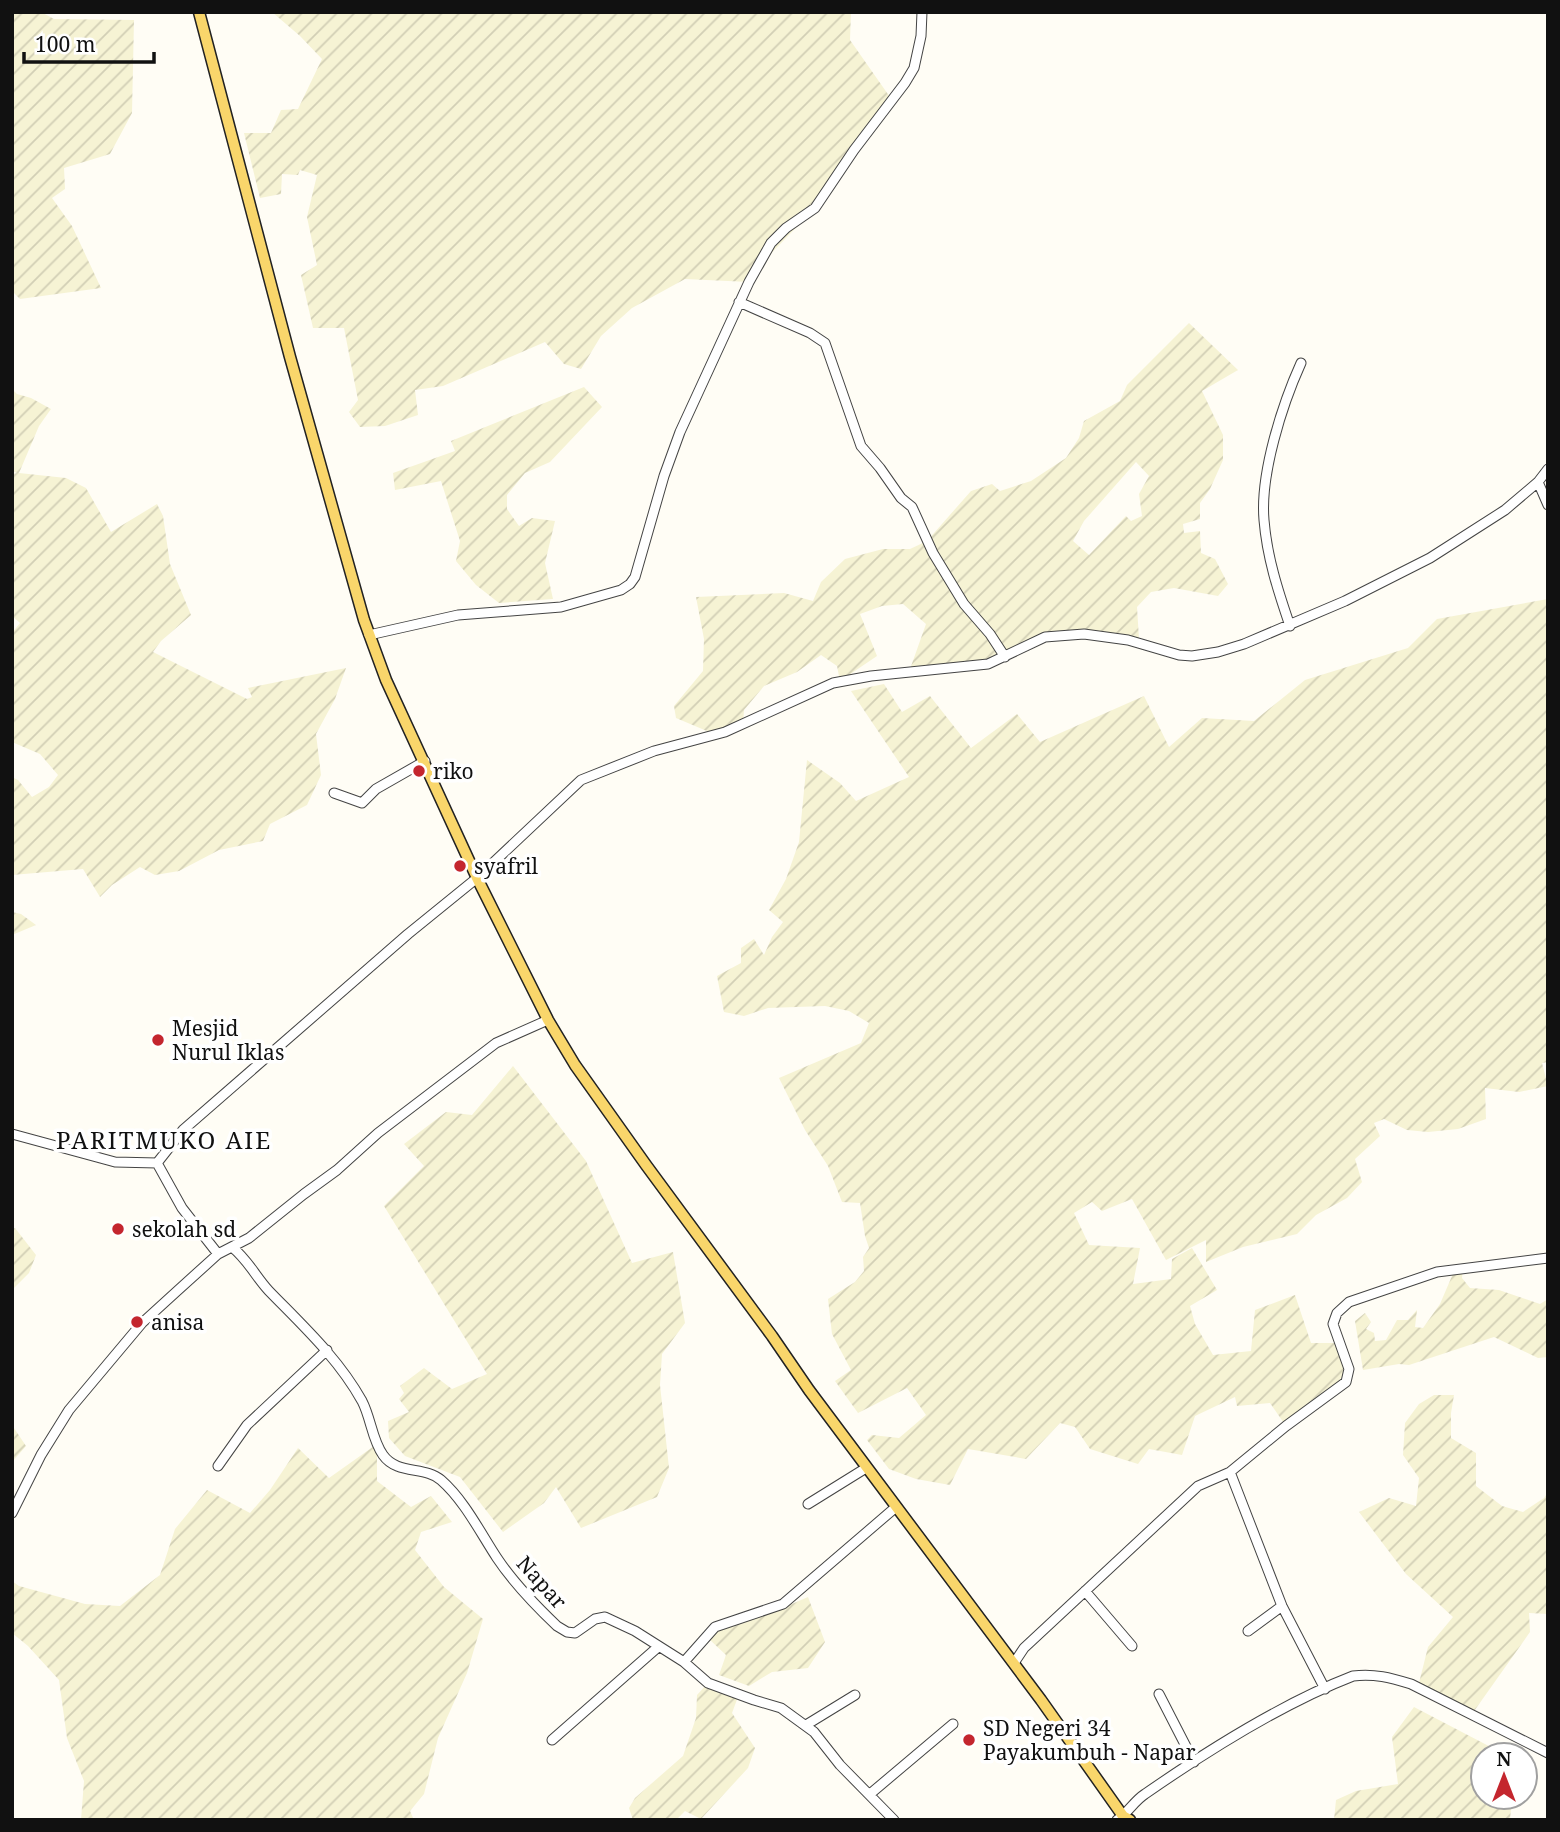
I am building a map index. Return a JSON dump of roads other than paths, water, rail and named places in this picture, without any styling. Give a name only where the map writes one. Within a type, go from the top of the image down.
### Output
[{"type":"main road","points":[[199,12],[290,357],[369,635],[386,680],[477,878],[548,1020],[575,1065],[611,1116],[866,1468],[1014,1663],[1123,1819]]},
{"type":"street","points":[[369,635],[458,615],[561,607],[628,586],[635,577],[664,476],[680,432],[739,302],[771,243],[786,228],[815,208],[909,76],[921,36],[922,12]]},
{"type":"street","points":[[739,302],[810,333],[825,344],[861,446],[901,498],[912,507],[933,553],[964,604],[990,634],[1005,657]]},
{"type":"street","points":[[1290,626],[1272,569],[1264,520],[1264,500],[1280,412],[1301,363]]},
{"type":"street","points":[[157,1163],[183,1130],[417,926],[477,878],[581,780],[654,751],[725,732],[833,683],[871,676],[988,664],[1045,637],[1084,634],[1128,640],[1179,655],[1207,654],[1244,644],[1367,591],[1430,558],[1505,510],[1538,482],[1548,469]]},
{"type":"street","points":[[1538,482],[1548,505]]},
{"type":"street","points":[[334,793],[362,803],[376,789],[425,761]]},
{"type":"street","points":[[12,1513],[41,1455],[84,1391],[142,1324],[218,1254],[249,1238],[337,1170],[378,1133],[496,1043],[548,1020]]},
{"type":"street","points":[[12,1134],[115,1162],[157,1163]]},
{"type":"street","points":[[157,1163],[181,1208],[218,1254]]},
{"type":"street","name":"Napar","points":[[232,1247],[247,1259],[268,1290],[343,1370],[362,1401],[383,1455],[389,1462],[438,1478],[467,1513],[499,1561],[557,1626],[575,1633],[595,1619],[605,1617],[635,1630],[658,1647]]},
{"type":"street","points":[[1014,1663],[1024,1647],[1198,1486],[1230,1472],[1346,1382],[1349,1369],[1334,1324],[1337,1313],[1349,1302],[1437,1272],[1548,1258]]},
{"type":"street","points":[[218,1466],[247,1425],[327,1350]]},
{"type":"street","points":[[808,1504],[866,1468]]},
{"type":"street","points":[[1230,1472],[1282,1606],[1325,1689]]},
{"type":"street","points":[[684,1662],[721,1623],[735,1621],[783,1604],[896,1507]]},
{"type":"street","points":[[1085,1591],[1132,1646]]},
{"type":"street","points":[[1248,1630],[1282,1606]]},
{"type":"street","name":"Napar","points":[[658,1647],[654,1643],[684,1662],[708,1683],[781,1708],[806,1725],[840,1765],[894,1820]]},
{"type":"street","points":[[552,1740],[658,1647]]},
{"type":"street","points":[[1123,1819],[1141,1797],[1194,1762],[1269,1717],[1353,1676],[1366,1674],[1388,1677],[1429,1692],[1548,1753]]},
{"type":"street","points":[[1159,1694],[1194,1762]]},
{"type":"street","points":[[806,1725],[855,1695]]},
{"type":"street","points":[[870,1794],[953,1724]]},
{"type":"place","name":"riko","points":[[419,771]]},
{"type":"place","name":"syafril","points":[[460,866]]},
{"type":"place","name":"Mesjid Nurul Iklas","points":[[158,1040]]},
{"type":"place","name":"sekolah sd","points":[[118,1229]]},
{"type":"place","name":"anisa","points":[[137,1322]]},
{"type":"place","name":"SD Negeri 34 Payakumbuh - Napar","points":[[969,1740]]},
{"type":"district","name":"PARITMUKO AIE","points":[[164,1139]]}]
